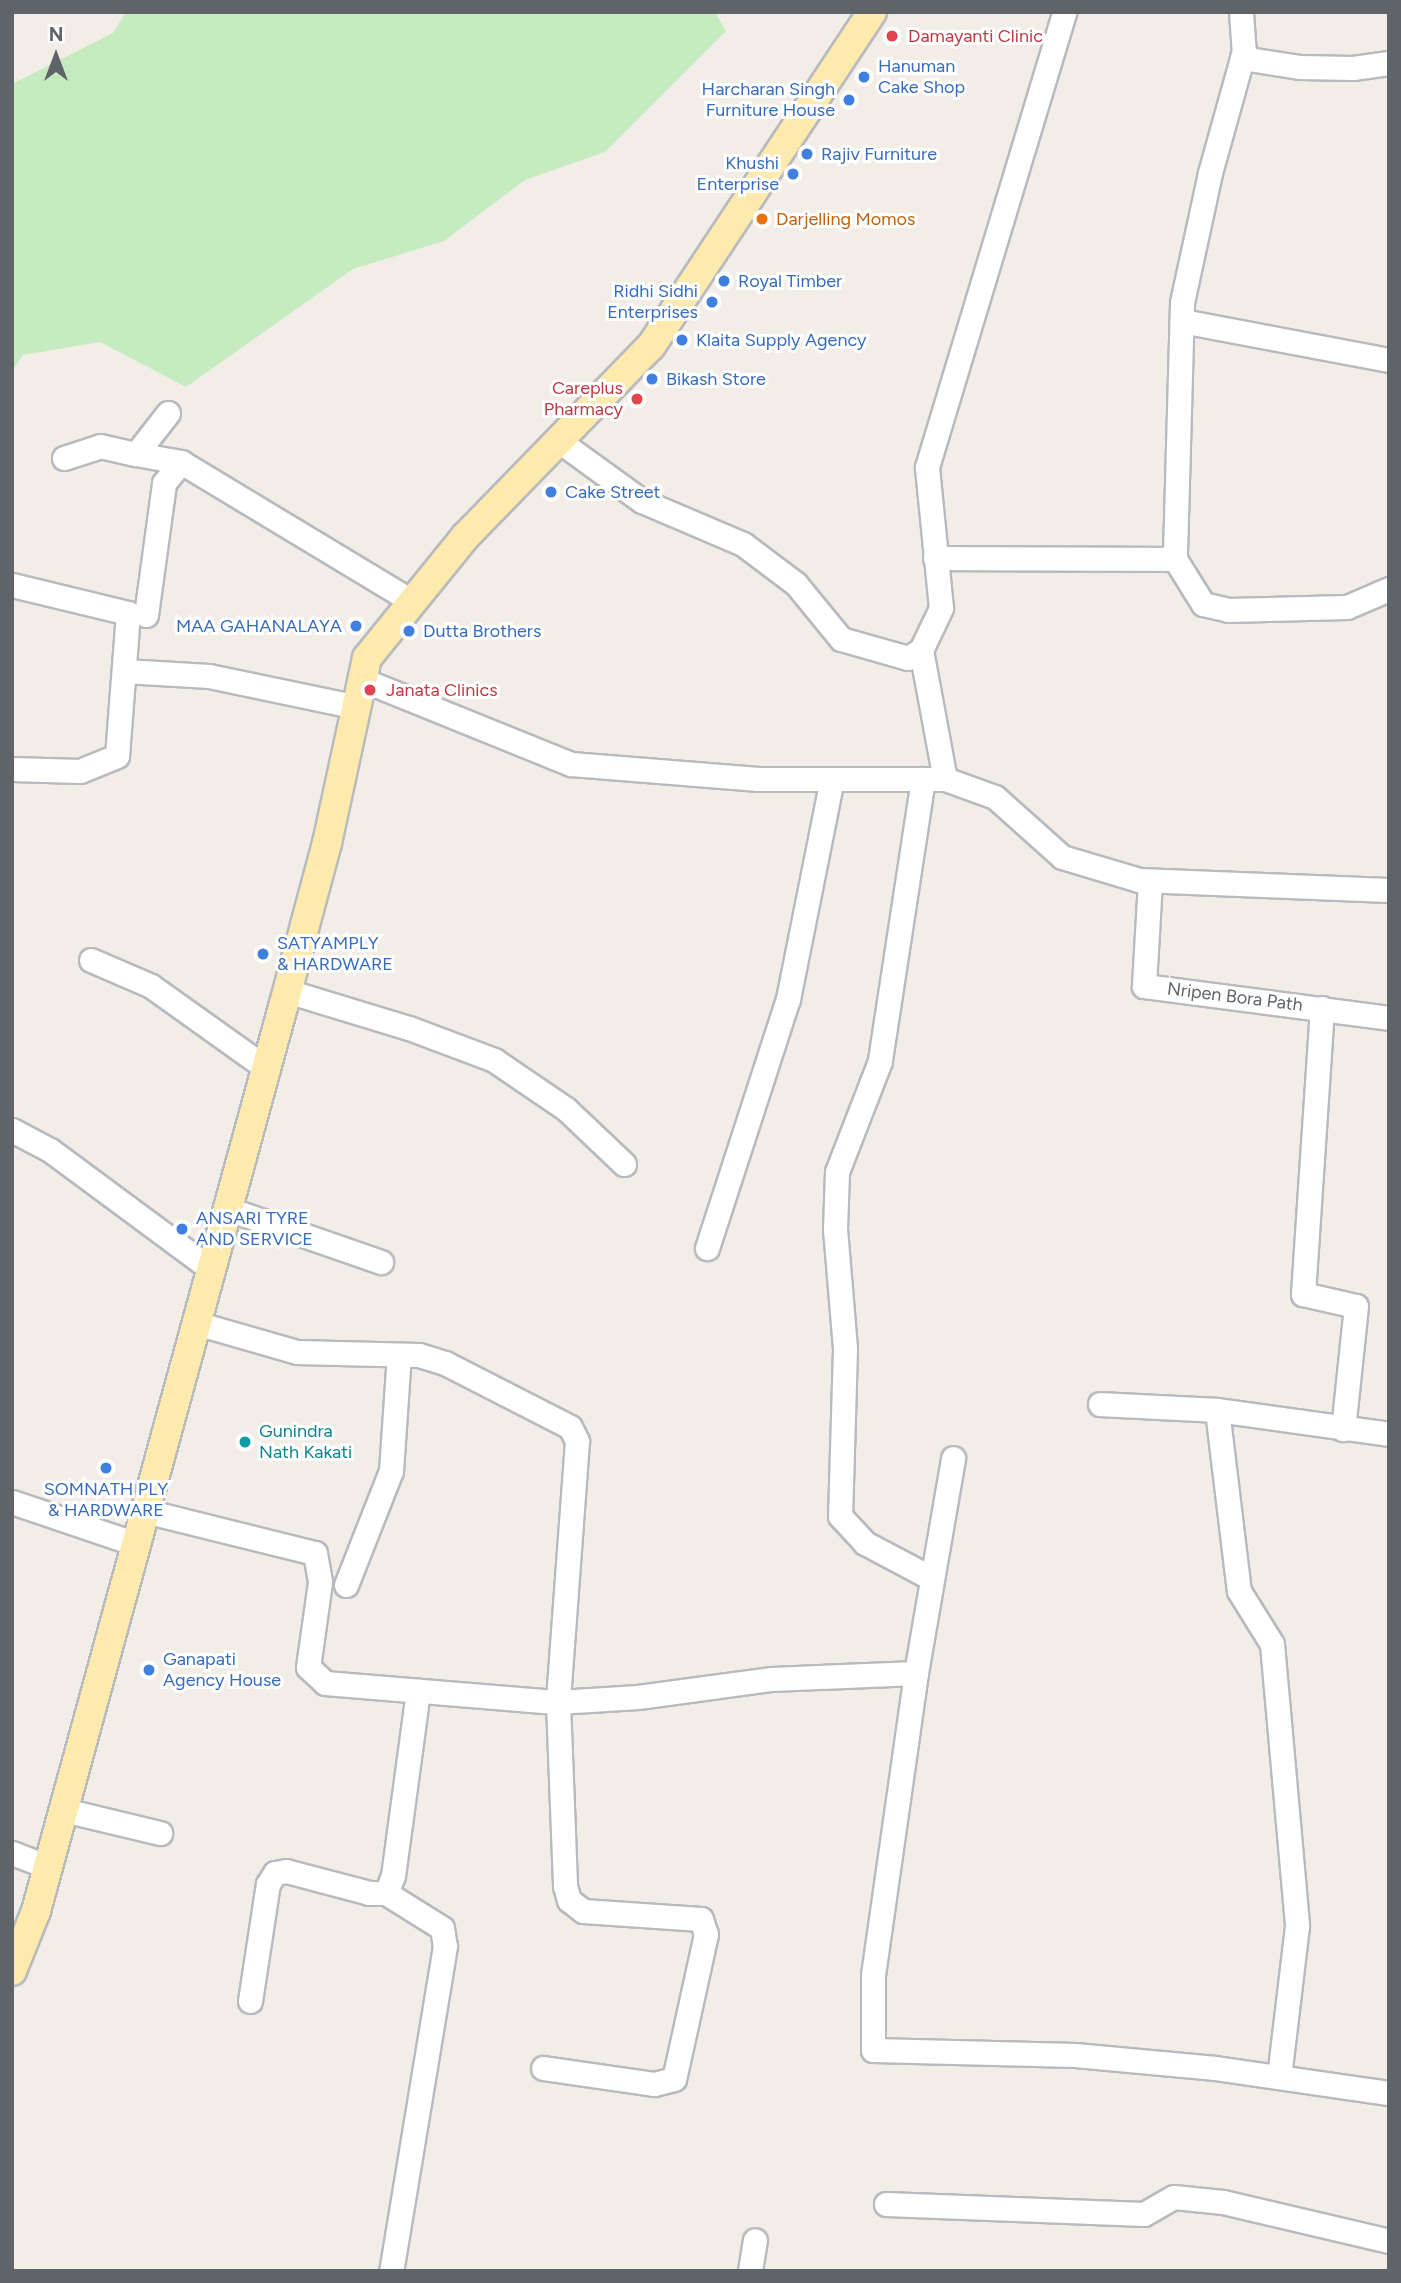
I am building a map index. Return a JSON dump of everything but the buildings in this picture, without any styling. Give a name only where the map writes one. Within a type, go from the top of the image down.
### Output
[{"type":"main road","points":[[12,1971],[48,1867],[64,1810],[287,991],[367,658],[465,537],[651,346],[872,12]]},
{"type":"street","points":[[931,1578],[865,1543],[840,1516],[845,1349],[835,1230],[837,1172],[880,1061],[934,779],[921,650],[941,608],[927,467],[1064,12]]},
{"type":"street","points":[[1241,12],[1242,58],[1210,173],[1182,321],[1175,559],[1203,604],[1228,610],[1347,607],[1389,589]]},
{"type":"street","points":[[1242,58],[1313,67],[1389,63]]},
{"type":"street","points":[[1182,321],[1389,360]]},
{"type":"street","points":[[136,454],[168,413]]},
{"type":"street","points":[[559,441],[642,501],[743,544],[796,584],[841,639],[908,658],[921,650]]},
{"type":"street","points":[[64,458],[100,446],[181,463],[413,602]]},
{"type":"street","points":[[146,615],[164,483],[181,463]]},
{"type":"street","points":[[935,558],[1175,559]]},
{"type":"street","points":[[12,585],[128,613],[117,756],[80,771],[12,769]]},
{"type":"street","points":[[124,671],[209,676],[360,693],[570,764],[758,779],[934,779],[995,797],[1062,858],[1150,881],[1389,890]]},
{"type":"street","points":[[707,1248],[788,999],[832,779]]},
{"type":"street","name":"Nripen Bora Path","points":[[1150,881],[1144,986],[1389,1018]]},
{"type":"street","points":[[91,960],[150,986],[266,1068]]},
{"type":"street","points":[[287,991],[410,1028],[494,1060],[566,1108],[624,1164]]},
{"type":"street","points":[[1322,1008],[1303,1294],[1356,1306],[1343,1429]]},
{"type":"street","points":[[12,1130],[50,1150],[211,1269]]},
{"type":"street","points":[[228,1209],[381,1262]]},
{"type":"street","points":[[197,1323],[297,1352],[419,1355],[445,1363],[570,1427],[577,1441],[558,1702],[569,1900],[583,1911],[701,1919],[706,1934],[674,2079],[654,2084],[543,2068]]},
{"type":"street","points":[[346,1586],[391,1471],[399,1355]]},
{"type":"street","points":[[1100,1404],[1217,1410],[1389,1434]]},
{"type":"street","points":[[1217,1410],[1238,1591],[1272,1644],[1297,1926],[1279,2077]]},
{"type":"street","points":[[953,1458],[916,1673],[873,1975],[873,2050],[1075,2055],[1279,2077],[1389,2093]]},
{"type":"street","points":[[12,1502],[136,1544]]},
{"type":"street","points":[[145,1511],[315,1553],[320,1582],[308,1667],[325,1683],[558,1702],[638,1697],[772,1679],[916,1673]]},
{"type":"street","points":[[386,1893],[393,1876],[418,1691]]},
{"type":"street","points":[[64,1810],[160,1833]]},
{"type":"street","points":[[12,1853],[48,1867]]},
{"type":"street","points":[[250,2001],[268,1884],[275,1873],[286,1871],[369,1893],[386,1893],[442,1928],[445,1946],[391,2271]]},
{"type":"street","points":[[886,2204],[1144,2214],[1174,2197],[1223,2202],[1389,2241]]},
{"type":"street","points":[[750,2271],[755,2240]]},
{"type":"green space","points":[[126,12],[715,12],[726,31],[605,152],[525,180],[444,241],[353,269],[186,387],[100,342],[23,355],[12,371],[12,84],[113,33]]},
{"type":"place","name":"Damayanti Clinic","points":[[892,36]]},
{"type":"place","name":"Hanuman Cake Shop","points":[[864,77]]},
{"type":"place","name":"Harcharan Singh Furniture House","points":[[849,100]]},
{"type":"place","name":"Rajiv Furniture","points":[[807,154]]},
{"type":"place","name":"Khushi Enterprise","points":[[793,174]]},
{"type":"place","name":"Darjelling Momos","points":[[762,219]]},
{"type":"place","name":"Royal Timber","points":[[724,281]]},
{"type":"place","name":"Ridhi Sidhi Enterprises","points":[[712,302]]},
{"type":"place","name":"Klaita Supply Agency","points":[[682,340]]},
{"type":"place","name":"Bikash Store","points":[[652,379]]},
{"type":"place","name":"Careplus Pharmacy","points":[[637,399]]},
{"type":"place","name":"Cake Street","points":[[551,492]]},
{"type":"place","name":"MAA GAHANALAYA","points":[[356,626]]},
{"type":"place","name":"Dutta Brothers","points":[[409,631]]},
{"type":"place","name":"Janata Clinics","points":[[370,690]]},
{"type":"place","name":"SATYAMPLY & HARDWARE","points":[[263,954]]},
{"type":"place","name":"ANSARI TYRE AND SERVICE","points":[[182,1229]]},
{"type":"place","name":"Gunindra Nath Kakati","points":[[245,1442]]},
{"type":"place","name":"SOMNATH PLY & HARDWARE","points":[[106,1468]]},
{"type":"place","name":"Ganapati Agency House","points":[[149,1670]]}]
